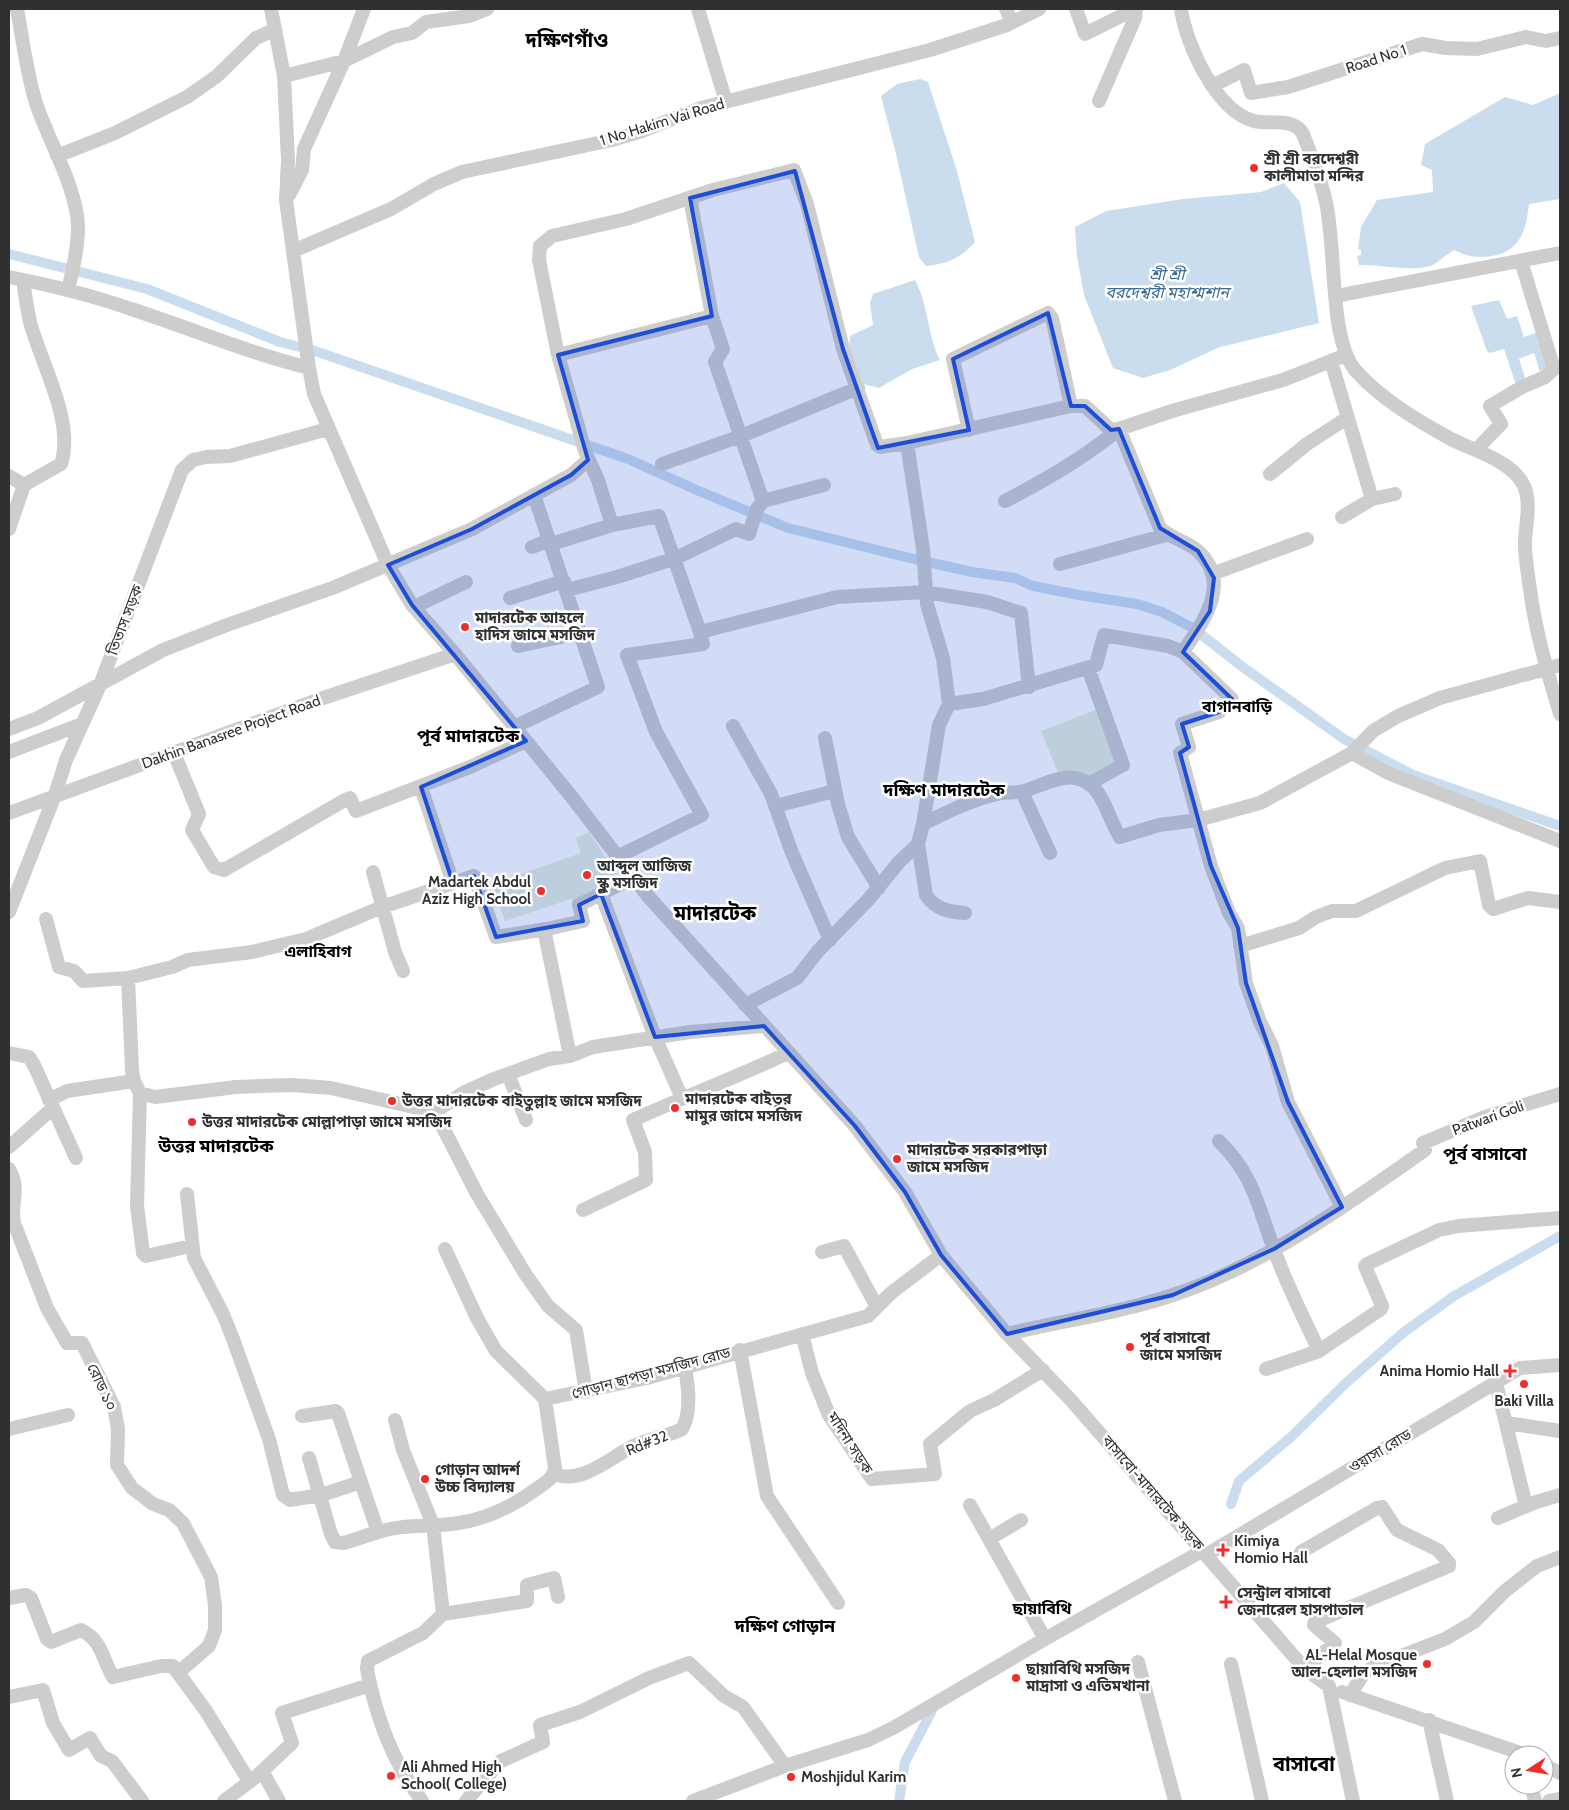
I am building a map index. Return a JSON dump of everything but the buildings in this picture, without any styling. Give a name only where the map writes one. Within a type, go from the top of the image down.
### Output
[{"type":"street","points":[[17,9],[37,106],[71,195],[78,224],[75,257],[68,290]]},
{"type":"street","name":"বাসাবো-মাদারটেক সড়ক","points":[[271,9],[284,76],[288,160],[286,200],[306,334],[308,363],[314,394],[388,565],[414,607],[526,741],[634,877],[745,1005],[855,1126],[905,1192],[941,1255],[1007,1334],[1043,1370],[1306,1669],[1329,1686],[1350,1695],[1429,1720],[1504,1748]]},
{"type":"street","points":[[286,200],[302,170],[304,149],[344,61],[364,9]]},
{"type":"street","points":[[284,76],[344,61],[393,37],[412,33],[426,22],[469,16],[488,9]]},
{"type":"street","points":[[698,9],[726,102]]},
{"type":"street","points":[[1006,9],[1012,22]]},
{"type":"street","name":"1 No Hakim Vai Road","points":[[293,251],[382,213],[434,184],[462,172],[612,140],[642,131],[701,108],[930,50],[1012,22],[1039,9]]},
{"type":"street","points":[[1076,9],[1085,34],[1136,9]]},
{"type":"street","points":[[1099,101],[1135,18],[1136,9]]},
{"type":"street","points":[[1181,9],[1194,52],[1212,86],[1235,112],[1253,121],[1288,123],[1301,129],[1326,199],[1334,251],[1341,343],[1355,370],[1385,399],[1451,439],[1476,450],[1514,472],[1524,486],[1527,504],[1525,547],[1530,593],[1554,668],[1560,714]]},
{"type":"street","points":[[57,156],[122,130],[187,97],[217,76],[256,38],[274,30]]},
{"type":"street","name":"Road No 1","points":[[1212,86],[1244,70],[1251,93],[1288,87],[1422,44],[1446,48],[1476,49],[1526,37],[1546,41],[1560,38]]},
{"type":"street","points":[[612,526],[598,480],[587,456],[558,355],[539,260],[540,246],[552,236],[626,219],[713,190],[792,170],[795,171],[807,204],[843,349],[878,446],[907,444],[1071,406],[1085,406],[1111,430],[1119,429],[1172,411],[1282,380],[1346,355]]},
{"type":"street","points":[[510,598],[566,585],[617,577],[676,558],[736,529],[749,534],[758,510],[741,436],[715,362],[723,350],[712,316],[690,198]]},
{"type":"street","points":[[1336,296],[1560,254]]},
{"type":"street","points":[[1476,450],[1501,424],[1490,406],[1522,387],[1545,377],[1554,369],[1521,261]]},
{"type":"street","points":[[9,277],[68,290],[131,308],[273,359],[308,363]]},
{"type":"street","points":[[9,530],[24,485],[62,464],[65,437],[55,395],[30,322],[23,280]]},
{"type":"street","points":[[968,430],[953,359],[1048,313],[1052,318],[1071,406]]},
{"type":"street","points":[[558,355],[712,316]]},
{"type":"street","points":[[1331,362],[1372,499]]},
{"type":"street","points":[[662,464],[741,436],[858,388]]},
{"type":"street","points":[[1270,474],[1308,444],[1347,418]]},
{"type":"street","name":"তিতাস সড়ক","points":[[9,912],[55,795],[66,760],[100,685],[182,470],[193,460],[206,457],[230,456],[328,429]]},
{"type":"street","points":[[1005,501],[1051,478],[1097,447],[1119,429]]},
{"type":"street","points":[[1119,429],[1160,528],[1166,535],[1198,551],[1212,574],[1213,596],[1210,611],[1183,652]]},
{"type":"street","points":[[745,1005],[796,978],[818,951],[918,844],[924,824],[939,725],[948,704],[942,658],[928,615],[923,550],[907,444]]},
{"type":"street","points":[[9,729],[38,718],[163,650],[388,565],[472,529],[571,475],[587,456]]},
{"type":"street","points":[[9,476],[24,485]]},
{"type":"street","points":[[758,510],[824,485]]},
{"type":"street","points":[[1342,517],[1372,499],[1395,494]]},
{"type":"street","points":[[514,727],[598,686],[566,585],[534,495]]},
{"type":"street","points":[[532,547],[612,526],[660,516],[700,632],[703,644],[627,655],[656,732],[702,815],[618,857]]},
{"type":"street","points":[[1060,564],[1166,535]]},
{"type":"street","points":[[1212,574],[1307,539]]},
{"type":"street","points":[[414,607],[466,582]]},
{"type":"street","points":[[700,632],[837,597],[925,592],[987,602],[1021,613],[1029,686]]},
{"type":"street","points":[[518,646],[580,633]]},
{"type":"street","points":[[948,704],[983,699],[1096,665],[1104,635],[1168,646],[1183,652],[1232,699],[1219,712],[1182,724],[1189,747],[1180,753],[1196,804],[1198,820],[1221,893],[1238,928],[1246,983],[1260,1022],[1272,1046],[1288,1102],[1342,1207],[1274,1249],[1173,1295],[1007,1334]]},
{"type":"street","name":"Dakhin Banasree Project Road","points":[[9,813],[324,698],[455,654]]},
{"type":"street","points":[[1088,668],[1123,765],[1089,784]]},
{"type":"street","points":[[924,824],[967,802],[1003,793],[1022,792],[1062,778],[1080,779],[1093,788],[1110,815],[1120,837],[1159,825],[1198,820],[1260,803],[1357,747],[1373,731],[1398,716],[1440,698],[1554,668]]},
{"type":"street","points":[[9,752],[82,724]]},
{"type":"street","points":[[733,726],[771,794],[792,853],[830,940]]},
{"type":"street","points":[[825,738],[835,791],[848,837],[878,888]]},
{"type":"street","points":[[174,753],[199,814],[192,830],[217,869],[224,870],[345,800],[350,798],[356,812],[470,767],[526,741]]},
{"type":"street","points":[[1357,747],[1388,773],[1560,841]]},
{"type":"street","points":[[421,787],[453,883]]},
{"type":"street","points":[[775,806],[835,791]]},
{"type":"street","points":[[1022,792],[1050,853]]},
{"type":"street","points":[[918,844],[926,895],[930,900],[949,912],[965,913]]},
{"type":"street","points":[[1240,946],[1299,928],[1316,917],[1332,911],[1356,911],[1445,868],[1480,861],[1489,905],[1492,909],[1528,898],[1560,902]]},
{"type":"street","points":[[373,872],[382,907],[403,971]]},
{"type":"street","points":[[46,919],[59,967],[74,971],[82,981],[128,978],[172,967],[188,960],[252,952],[296,942],[382,907],[474,876],[496,937],[544,929],[583,920],[579,906],[634,877]]},
{"type":"street","points":[[601,894],[654,1037],[682,1098]]},
{"type":"street","points":[[544,929],[570,1056]]},
{"type":"street","points":[[128,978],[137,1087],[137,1206],[143,1253],[146,1256],[191,1246]]},
{"type":"street","points":[[9,1147],[51,1104],[68,1091],[137,1087],[155,1097],[163,1097],[236,1087],[292,1085],[331,1088],[435,1112],[463,1092],[548,1059],[570,1056],[593,1047],[654,1037],[764,1026]]},
{"type":"street","points":[[9,1053],[29,1057],[76,1158]]},
{"type":"street","points":[[582,1210],[646,1180],[645,1152],[633,1120],[788,1053]]},
{"type":"street","points":[[508,1074],[526,1120]]},
{"type":"street","name":"Patwari Goli","points":[[1342,1207],[1424,1150],[1423,1143],[1485,1117],[1560,1094]]},
{"type":"street","points":[[435,1112],[477,1194],[526,1275],[548,1306],[576,1330],[586,1392]]},
{"type":"street","points":[[1219,1141],[1239,1163],[1250,1182],[1262,1210],[1274,1249],[1319,1351]]},
{"type":"street","name":"রোড ১০","points":[[9,1169],[17,1193],[12,1209],[14,1223],[47,1308],[67,1343],[82,1343],[114,1407],[118,1428],[117,1465],[132,1488],[153,1504],[168,1510],[183,1523],[210,1577],[215,1605],[215,1630],[210,1646],[173,1669]]},
{"type":"street","points":[[187,1194],[191,1246],[201,1276],[223,1314],[233,1339],[269,1439],[282,1495],[290,1500],[321,1495],[361,1482]]},
{"type":"street","points":[[1266,1370],[1319,1351],[1382,1308],[1365,1266],[1367,1264],[1439,1230],[1458,1226],[1560,1218]]},
{"type":"street","points":[[822,1252],[844,1246],[877,1307]]},
{"type":"street","points":[[309,1458],[331,1534],[335,1542],[344,1543],[398,1525],[458,1523],[494,1513],[523,1498],[554,1474],[545,1399],[496,1351],[477,1318],[445,1249]]},
{"type":"street","name":"গোড়ান ছাপড়া মসজিদ রোড","points":[[545,1399],[586,1392],[685,1367],[740,1350],[868,1316],[891,1293],[941,1255]]},
{"type":"street","name":"মদিনা সড়ক","points":[[802,1334],[812,1372],[829,1414],[872,1479],[935,1474],[930,1444],[970,1411],[994,1400],[1043,1370]]},
{"type":"street","points":[[740,1350],[767,1496],[838,1603]]},
{"type":"street","name":"ওয়াসা রোড","points":[[693,1801],[785,1766],[868,1740],[893,1728],[1045,1638],[1204,1553],[1520,1368],[1560,1365]]},
{"type":"street","name":"Rd#32","points":[[554,1474],[564,1478],[584,1472],[601,1466],[627,1449],[682,1429],[685,1423],[689,1391],[685,1367]]},
{"type":"street","points":[[1496,1383],[1526,1506]]},
{"type":"street","points":[[302,1416],[336,1411],[338,1413],[378,1532]]},
{"type":"street","points":[[9,1429],[68,1415]]},
{"type":"street","points":[[396,1420],[403,1450],[433,1525],[444,1614]]},
{"type":"street","points":[[1507,1423],[1560,1431]]},
{"type":"street","points":[[1498,1518],[1526,1506],[1560,1495]]},
{"type":"street","points":[[970,1505],[1045,1638]]},
{"type":"street","points":[[1301,1552],[1377,1508],[1382,1507],[1397,1530],[1438,1550],[1449,1563],[1449,1566],[1315,1622],[1314,1625],[1335,1642],[1306,1669]]},
{"type":"street","points":[[989,1539],[1021,1520]]},
{"type":"street","points":[[1350,1695],[1364,1673],[1373,1667],[1445,1639],[1475,1620],[1505,1591],[1537,1566],[1560,1557]]},
{"type":"street","points":[[422,1801],[398,1765],[381,1728],[370,1686],[367,1669],[368,1661],[424,1633],[444,1614],[527,1601],[527,1585],[554,1578],[558,1597]]},
{"type":"street","points":[[9,1598],[26,1596],[31,1598],[51,1642],[81,1630],[87,1633],[98,1642],[114,1678],[173,1669],[206,1710],[249,1781]]},
{"type":"street","points":[[1138,1662],[1175,1801]]},
{"type":"street","points":[[466,1801],[501,1761],[543,1742],[540,1725],[580,1712],[649,1678],[689,1663],[724,1696],[743,1707],[785,1766]]},
{"type":"street","points":[[1231,1664],[1262,1801]]},
{"type":"street","points":[[224,1801],[262,1771],[292,1743],[282,1713],[370,1686]]},
{"type":"street","points":[[1329,1686],[1352,1801]]},
{"type":"street","points":[[9,1697],[42,1690],[53,1723],[69,1750],[90,1738],[101,1756],[112,1761],[142,1801]]},
{"type":"street","points":[[1429,1720],[1447,1801]]},
{"type":"street","points":[[262,1771],[279,1801]]},
{"type":"street","points":[[1549,1801],[1560,1799]]},
{"type":"highlighted area","points":[[795,171],[843,349],[878,448],[969,430],[953,359],[1048,313],[1071,406],[1085,406],[1111,430],[1119,429],[1160,528],[1198,551],[1214,578],[1210,611],[1183,652],[1232,699],[1219,712],[1182,724],[1189,747],[1180,753],[1211,866],[1238,928],[1246,983],[1288,1102],[1342,1207],[1274,1249],[1173,1295],[1007,1334],[941,1255],[905,1192],[855,1126],[764,1026],[655,1037],[601,894],[579,905],[583,921],[496,937],[474,876],[453,883],[421,787],[526,741],[412,605],[388,565],[472,529],[571,475],[588,460],[558,355],[712,316],[690,198]]},
{"type":"green space","points":[[1098,709],[1119,763],[1089,778],[1059,775],[1041,731]]},
{"type":"green space","points":[[589,832],[620,880],[576,903],[571,899],[505,921],[492,884],[581,853],[576,838]]},
{"type":"water","points":[[920,79],[928,82],[957,171],[975,242],[953,259],[941,264],[926,266],[919,257],[881,96],[897,84]]},
{"type":"water","points":[[1560,93],[1560,199],[1529,204],[1524,231],[1516,244],[1502,253],[1482,257],[1468,256],[1454,250],[1433,265],[1422,268],[1359,265],[1357,256],[1361,255],[1361,250],[1358,249],[1361,227],[1377,200],[1433,192],[1432,170],[1421,165],[1425,144],[1505,97],[1533,105]]},
{"type":"water","name":"শ্রী শ্রী বরদেশ্বরী মহাশ্মশান","points":[[1284,183],[1300,202],[1319,323],[1220,347],[1170,370],[1143,378],[1113,368],[1084,295],[1077,256],[1075,227],[1106,211],[1183,199],[1261,192]]},
{"type":"water","points":[[915,280],[920,290],[933,341],[940,360],[912,369],[879,388],[863,384],[849,351],[850,336],[873,325],[870,303],[873,294]]},
{"type":"water","points":[[1499,300],[1507,319],[1517,316],[1524,337],[1538,332],[1548,366],[1540,372],[1534,353],[1519,359],[1526,380],[1516,385],[1504,349],[1490,353],[1487,351],[1471,306]]},
{"type":"waterway","points":[[9,254],[147,289],[280,342],[315,351],[628,459],[788,528],[972,572],[1015,578],[1033,586],[1137,604],[1162,612],[1193,628],[1240,665],[1344,739],[1413,775],[1560,826]]},
{"type":"waterway","points":[[1231,1504],[1239,1481],[1291,1437],[1346,1383],[1404,1332],[1454,1296],[1560,1236]]},
{"type":"waterway","points":[[899,1801],[905,1762],[936,1703]]},
{"type":"place","name":"শ্রী শ্রী বরদেশ্বরী কালীমাতা মন্দির","points":[[1254,168]]},
{"type":"place","name":"মাদারটেক আহলে হাদিস জামে মসজিদ","points":[[465,627]]},
{"type":"place","name":"আব্দুল আজিজ স্কুল মসজিদ","points":[[587,875]]},
{"type":"place","name":"Madartek Abdul Aziz High School","points":[[541,891]]},
{"type":"place","name":"উত্তর মাদারটেক বাইতুল্লাহ জামে মসজিদ","points":[[392,1101]]},
{"type":"place","name":"মাদারটেক বাইতুর মামুর জামে মসজিদ","points":[[675,1108]]},
{"type":"place","name":"উত্তর মাদারটেক মোল্লাপাড়া জামে মসজিদ","points":[[192,1122]]},
{"type":"place","name":"মাদারটেক সরকারপাড়া জামে মসজিদ","points":[[897,1159]]},
{"type":"place","name":"পূর্ব বাসাবো জামে মসজিদ","points":[[1130,1347]]},
{"type":"place","name":"Anima Homio Hall","points":[[1510,1371]]},
{"type":"place","name":"Baki Villa","points":[[1524,1384]]},
{"type":"place","name":"গোড়ান আদর্শ উচ্চ বিদ্যালয়","points":[[425,1479]]},
{"type":"place","name":"Kimiya Homio Hall","points":[[1223,1550]]},
{"type":"place","name":"সেন্ট্রাল বাসাবো জেনারেল হাসপাতাল","points":[[1226,1602]]},
{"type":"place","name":"AL-Helal Mosque আল-হেলাল মসজিদ","points":[[1427,1664]]},
{"type":"place","name":"ছায়াবিথি মসজিদ মাদ্রাসা ও এতিমখানা","points":[[1016,1678]]},
{"type":"place","name":"Ali Ahmed High School( College)","points":[[391,1776]]},
{"type":"place","name":"Moshjidul Karim","points":[[791,1777]]},
{"type":"district","name":"দক্ষিণগাঁও","points":[[567,40]]},
{"type":"district","name":"বাগানবাড়ি","points":[[1237,706]]},
{"type":"district","name":"পূর্ব মাদারটেক","points":[[468,736]]},
{"type":"district","name":"দক্ষিণ মাদারটেক","points":[[944,790]]},
{"type":"district","name":"মাদারটেক","points":[[715,913]]},
{"type":"district","name":"এলাহিবাগ","points":[[318,951]]},
{"type":"district","name":"উত্তর মাদারটেক","points":[[216,1146]]},
{"type":"district","name":"পূর্ব বাসাবো","points":[[1485,1154]]},
{"type":"district","name":"ছায়াবিথি","points":[[1042,1608]]},
{"type":"district","name":"দক্ষিণ গোড়ান","points":[[785,1626]]},
{"type":"district","name":"বাসাবো","points":[[1304,1764]]}]
